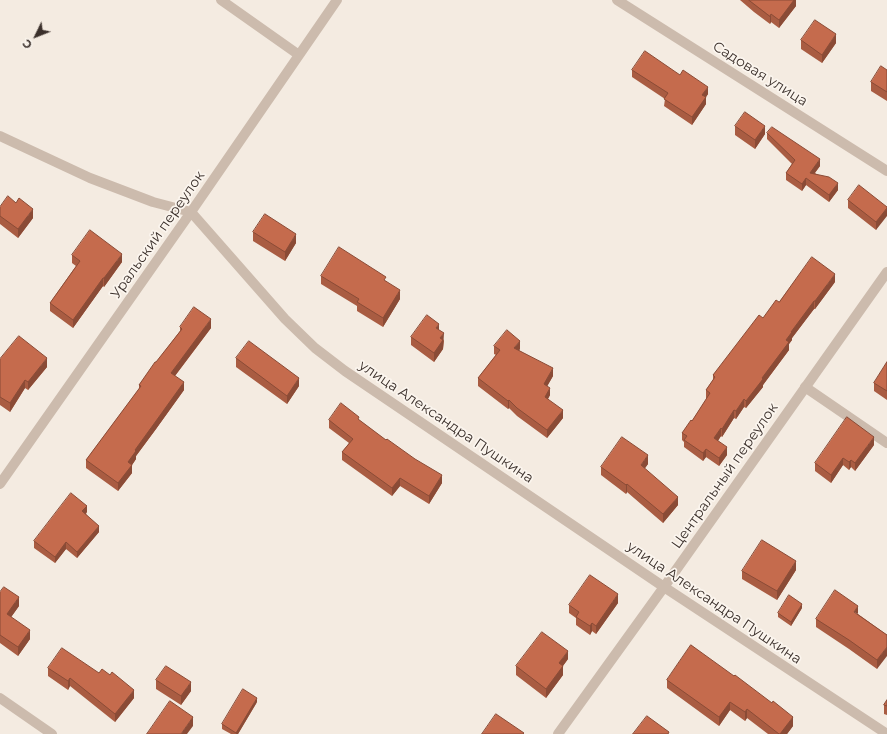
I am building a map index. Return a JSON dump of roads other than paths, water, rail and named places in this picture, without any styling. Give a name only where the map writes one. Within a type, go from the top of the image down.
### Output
[{"type":"street","points":[[221,0],[299,55]]},
{"type":"street","name":"Уральский переулок","points":[[0,484],[191,212],[337,0]]},
{"type":"street","name":"Садовая улица","points":[[617,0],[887,172]]},
{"type":"street","points":[[0,136],[90,178],[153,202],[191,212]]},
{"type":"street","name":"улица Александра Пушкина","points":[[191,212],[285,319],[315,348],[351,375],[664,587],[887,734]]},
{"type":"street","name":"Центральный переулок","points":[[558,734],[887,272]]},
{"type":"street","points":[[805,387],[887,443]]},
{"type":"street","points":[[0,698],[52,734]]}]
